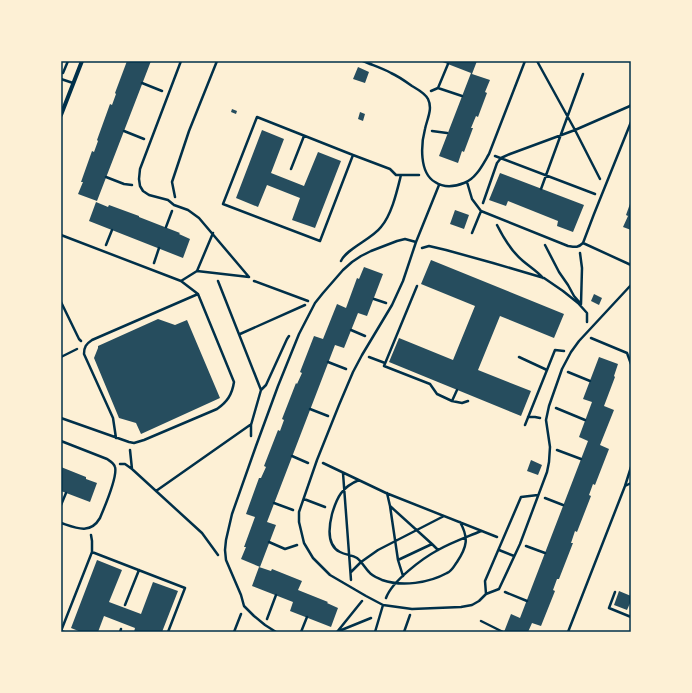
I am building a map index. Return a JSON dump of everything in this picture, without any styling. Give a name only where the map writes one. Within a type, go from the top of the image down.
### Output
[{"type":"street","points":[[61,115],[82,61]]},
{"type":"lane","points":[[181,61],[140,169],[140,186],[143,191],[149,195],[168,200],[174,205],[195,214],[213,233],[249,277],[197,271]]},
{"type":"lane","points":[[363,61],[390,72],[424,94],[428,99],[430,113],[424,130],[422,150],[423,163],[426,173],[431,180],[439,185],[448,186],[467,182],[482,166],[489,154],[525,61]]},
{"type":"lane","points":[[61,79],[73,83]]},
{"type":"lane","points":[[467,182],[472,198],[481,211],[568,246],[579,246],[583,243],[631,122]]},
{"type":"lane","points":[[439,185],[413,249],[403,281],[392,305],[370,339],[353,372],[315,465],[299,512],[299,522],[304,543],[313,558],[330,575],[383,605],[412,609],[448,608],[472,605],[486,594],[499,589],[514,556],[550,462],[550,447],[546,420],[549,406],[562,369],[571,352],[631,285]]},
{"type":"lane","points":[[472,233],[481,211]]},
{"type":"lane","points":[[181,281],[197,271],[213,233]]},
{"type":"lane","points":[[61,235],[181,281],[198,294],[234,382],[230,397],[224,404],[210,412],[139,442],[129,442],[61,418]]},
{"type":"lane","points":[[276,632],[265,625],[244,606],[241,595],[226,560],[226,540],[236,502],[278,386],[299,334],[323,292],[343,270],[361,256],[397,241],[405,239],[416,242]]},
{"type":"lane","points":[[583,243],[631,265]]},
{"type":"lane","points":[[116,438],[113,418],[84,354],[85,346],[92,340],[198,294]]},
{"type":"lane","points":[[61,441],[111,461],[115,465],[116,470],[115,477],[97,523],[89,528],[83,529],[61,523]]},
{"type":"lane","points":[[486,594],[485,581],[521,497],[538,495]]},
{"type":"lane","points":[[304,499],[325,507]]},
{"type":"lane","points":[[498,550],[514,556]]},
{"type":"lane","points":[[375,632],[383,605]]},
{"type":"path","points":[[61,79],[68,61]]},
{"type":"path","points":[[176,200],[172,182],[217,61]]},
{"type":"path","points":[[537,61],[568,116],[600,178],[604,189]]},
{"type":"path","points":[[438,88],[448,64]]},
{"type":"path","points":[[541,189],[583,74]]},
{"type":"path","points":[[142,83],[169,93]]},
{"type":"path","points":[[424,94],[438,88],[462,96]]},
{"type":"path","points":[[481,211],[497,163],[501,158],[575,130],[630,106],[631,104]]},
{"type":"path","points":[[354,155],[320,242],[223,204],[257,117],[390,169],[396,175],[419,175],[426,173]]},
{"type":"path","points":[[424,130],[447,133]]},
{"type":"path","points":[[124,131],[150,142]]},
{"type":"path","points":[[291,169],[304,136]]},
{"type":"path","points":[[489,154],[601,197]]},
{"type":"path","points":[[340,263],[350,250],[381,228],[389,214],[401,175]]},
{"type":"path","points":[[106,177],[124,184],[140,186]]},
{"type":"path","points":[[166,227],[174,205]]},
{"type":"path","points":[[492,215],[506,243],[522,261],[581,305]]},
{"type":"path","points":[[103,252],[112,230]]},
{"type":"path","points":[[540,234],[559,272],[587,313],[586,334],[591,338],[628,352],[631,364]]},
{"type":"path","points":[[413,249],[429,246],[493,262],[544,278]]},
{"type":"path","points":[[579,246],[582,268],[581,305]]},
{"type":"path","points":[[151,270],[159,248]]},
{"type":"path","points":[[217,278],[261,390]]},
{"type":"path","points":[[240,334],[312,302],[252,280]]},
{"type":"path","points":[[417,286],[384,366],[430,384],[437,394],[452,401],[462,403],[468,401]]},
{"type":"path","points":[[374,298],[392,305]]},
{"type":"path","points":[[61,302],[79,339],[85,346],[61,357]]},
{"type":"path","points":[[351,330],[370,339]]},
{"type":"path","points":[[253,442],[251,425],[261,390],[266,385],[287,338],[292,332]]},
{"type":"path","points":[[525,425],[555,350]]},
{"type":"path","points":[[362,354],[385,363]]},
{"type":"path","points":[[519,357],[547,370]]},
{"type":"path","points":[[328,362],[353,372]]},
{"type":"path","points":[[562,369],[590,381]]},
{"type":"path","points":[[452,401],[457,390]]},
{"type":"path","points":[[549,406],[585,420]]},
{"type":"path","points":[[310,409],[334,418]]},
{"type":"path","points":[[156,491],[251,425]]},
{"type":"path","points":[[129,442],[132,469]]},
{"type":"path","points":[[550,447],[581,459]]},
{"type":"path","points":[[292,456],[315,465]]},
{"type":"path","points":[[317,460],[386,493],[503,540]]},
{"type":"path","points":[[115,465],[126,464],[132,469],[202,533],[219,556],[226,560]]},
{"type":"path","points":[[568,632],[631,467]]},
{"type":"path","points":[[343,473],[352,588]]},
{"type":"path","points":[[359,480],[344,488],[339,495],[331,518],[329,531],[331,541],[336,549],[354,557],[361,562],[375,577],[388,582],[420,582],[448,573],[453,568],[464,548],[466,538],[460,522]]},
{"type":"path","points":[[625,486],[631,483]]},
{"type":"path","points":[[61,505],[66,493]]},
{"type":"path","points":[[386,493],[390,506],[398,560],[403,576]]},
{"type":"path","points":[[538,495],[563,506]]},
{"type":"path","points":[[274,503],[299,512]]},
{"type":"path","points":[[390,506],[438,550]]},
{"type":"path","points":[[351,572],[361,562],[378,550],[444,516]]},
{"type":"path","points":[[383,605],[388,592],[403,576],[438,550],[482,531]]},
{"type":"path","points":[[64,632],[61,631],[92,552],[92,541]]},
{"type":"path","points":[[269,542],[285,549],[304,543]]},
{"type":"path","points":[[398,560],[432,544]]},
{"type":"path","points":[[92,552],[185,588],[168,632]]},
{"type":"path","points":[[125,606],[139,570]]},
{"type":"path","points":[[499,589],[527,600]]},
{"type":"path","points":[[615,592],[609,608],[631,617]]},
{"type":"path","points":[[265,625],[276,595]]},
{"type":"path","points":[[338,631],[366,596]]},
{"type":"path","points":[[234,632],[244,606]]},
{"type":"path","points":[[404,632],[412,609]]},
{"type":"path","points":[[338,631],[380,614]]},
{"type":"path","points":[[301,632],[307,617]]},
{"type":"path","points":[[481,621],[503,632]]},
{"type":"building","points":[[127,61],[151,61],[97,201],[78,194],[92,151],[94,152],[110,104],[112,105]]},
{"type":"building","points":[[440,61],[477,61],[472,74],[490,80],[478,117],[476,116],[464,152],[462,151],[458,163],[439,156],[471,73]]},
{"type":"building","points":[[358,67],[369,72],[365,83],[353,79]]},
{"type":"building","points":[[232,109],[237,111],[236,114],[231,112]]},
{"type":"building","points":[[360,112],[365,114],[363,121],[358,119]]},
{"type":"building","points":[[262,130],[284,139],[271,173],[304,186],[318,152],[341,161],[315,228],[292,220],[300,198],[267,185],[258,207],[236,198]]},
{"type":"building","points":[[500,173],[584,205],[573,232],[557,226],[558,221],[508,201],[506,206],[489,200]]},
{"type":"building","points":[[631,201],[631,230],[623,227],[628,216],[626,215]]},
{"type":"building","points":[[96,202],[139,216],[180,233],[179,234],[190,239],[183,258],[89,221]]},
{"type":"building","points":[[455,210],[469,215],[464,229],[450,224]]},
{"type":"building","points":[[431,260],[564,314],[554,338],[500,316],[478,370],[531,391],[521,416],[389,362],[399,338],[453,360],[475,306],[421,284]]},
{"type":"building","points":[[364,267],[383,274],[367,316],[358,313],[344,348],[335,345],[267,522],[276,525],[260,567],[241,559],[255,517],[246,514],[259,478],[261,478],[266,467],[264,466],[278,430],[280,431],[284,420],[282,419],[296,383],[297,384],[302,373],[300,372],[314,336],[323,339],[337,304],[346,308],[357,278],[359,279]]},
{"type":"building","points":[[594,294],[602,298],[599,305],[591,301]]},
{"type":"building","points":[[158,319],[175,325],[187,320],[220,398],[141,434],[136,423],[119,418],[94,358],[98,346]]},
{"type":"building","points":[[599,357],[618,364],[615,377],[604,406],[614,410],[600,445],[609,449],[595,485],[593,484],[589,495],[591,496],[577,532],[575,531],[571,543],[573,543],[559,579],[557,579],[553,590],[555,591],[541,626],[532,623],[528,632],[504,632],[511,614],[520,618],[588,441],[579,437],[592,402],[583,399]]},
{"type":"building","points":[[531,460],[542,465],[538,475],[527,471]]},
{"type":"building","points":[[61,467],[97,483],[90,502],[61,491]]},
{"type":"building","points":[[97,560],[122,570],[109,602],[141,614],[153,582],[178,591],[162,632],[134,632],[135,628],[104,616],[98,632],[81,632],[71,628]]},
{"type":"building","points":[[259,567],[271,571],[272,569],[302,581],[298,590],[328,602],[327,603],[338,608],[331,627],[290,611],[293,602],[252,586]]},
{"type":"building","points":[[619,591],[631,596],[631,601],[627,610],[614,605]]}]
